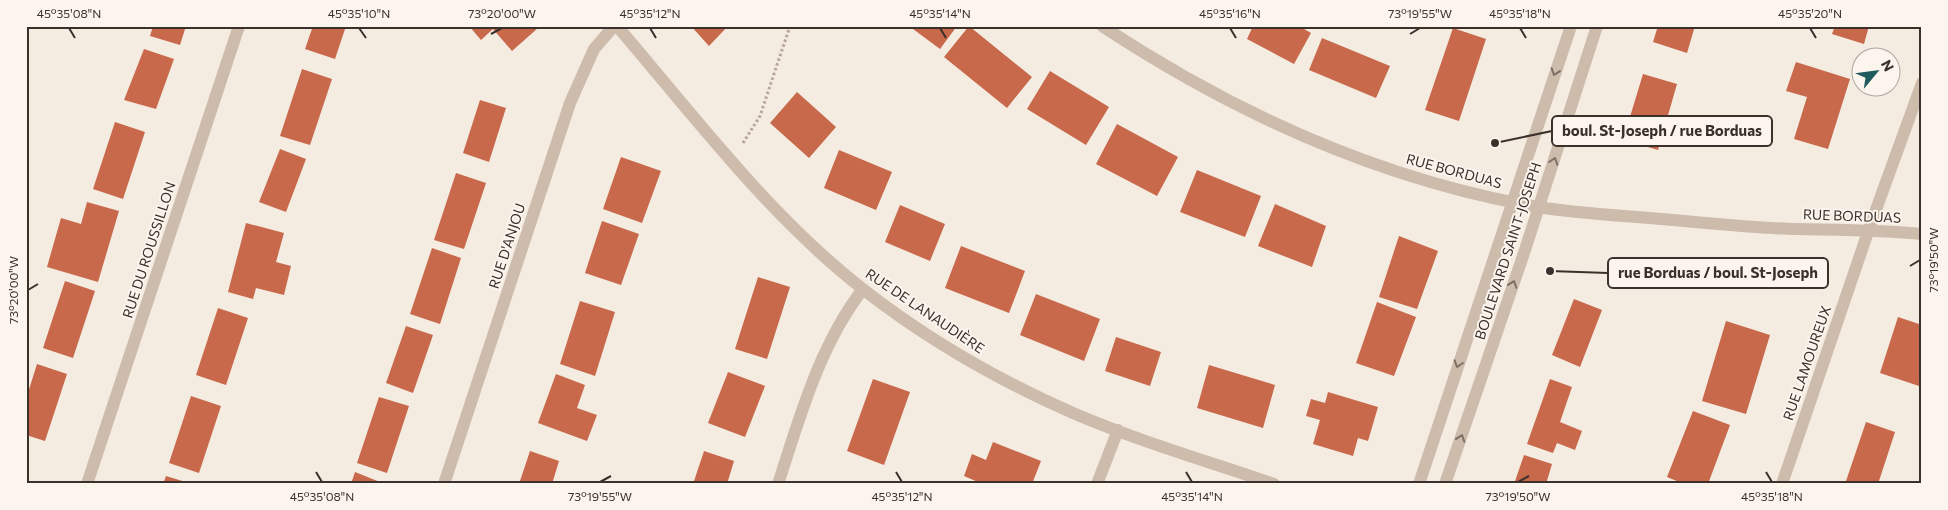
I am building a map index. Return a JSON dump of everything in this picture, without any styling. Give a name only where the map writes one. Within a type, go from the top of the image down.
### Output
[{"type":"street","name":"RUE DU ROUSSILLON","points":[[88,484],[239,26]]},
{"type":"street","name":"RUE DE LANAUDIÈRE","points":[[616,26],[768,201],[796,230],[863,289],[911,323],[986,369],[1059,406],[1118,430],[1274,484]]},
{"type":"street","name":"RUE D'ANJOU","points":[[444,484],[570,103],[594,49],[616,26]]},
{"type":"street","name":"RUE BORDUAS","points":[[1102,26],[1163,65],[1204,88],[1316,141],[1418,178],[1512,202],[1539,207],[1779,228],[1869,229],[1922,234]]},
{"type":"street","name":"BOULEVARD SAINT-JOSEPH","points":[[1419,484],[1571,26]]},
{"type":"street","name":"BOULEVARD SAINT-JOSEPH","points":[[1445,484],[1539,207],[1597,26]]},
{"type":"street","name":"RUE LAMOUREUX","points":[[1782,484],[1869,229],[1922,83]]},
{"type":"street","points":[[778,484],[823,354],[845,313],[863,289]]},
{"type":"street","points":[[1097,484],[1118,430]]},
{"type":"path","points":[[743,144],[760,116],[790,26]]},
{"type":"building","points":[[153,26],[186,26],[180,45],[150,36]]},
{"type":"building","points":[[313,26],[346,26],[335,59],[305,49]]},
{"type":"building","points":[[469,26],[536,26],[538,28],[512,51],[493,29],[481,40]]},
{"type":"building","points":[[691,26],[728,26],[709,46]]},
{"type":"building","points":[[909,26],[957,26],[940,49]]},
{"type":"building","points":[[969,26],[1032,77],[1007,108],[944,57]]},
{"type":"building","points":[[1253,26],[1299,26],[1311,33],[1294,64],[1247,39]]},
{"type":"building","points":[[1658,26],[1695,26],[1687,53],[1653,42]]},
{"type":"building","points":[[1835,26],[1869,26],[1864,44],[1832,34]]},
{"type":"building","points":[[1453,28],[1486,39],[1459,121],[1425,110]]},
{"type":"building","points":[[1322,38],[1390,66],[1376,98],[1309,70]]},
{"type":"building","points":[[144,49],[174,59],[156,109],[124,100]]},
{"type":"building","points":[[1796,62],[1850,79],[1828,149],[1794,139],[1807,97],[1786,91]]},
{"type":"building","points":[[302,69],[332,79],[310,145],[280,136]]},
{"type":"building","points":[[1050,71],[1109,107],[1086,145],[1027,109]]},
{"type":"building","points":[[1643,74],[1677,84],[1658,150],[1623,140]]},
{"type":"building","points":[[797,92],[836,127],[809,158],[770,123]]},
{"type":"building","points":[[480,100],[506,108],[489,162],[463,153]]},
{"type":"building","points":[[115,122],[145,132],[123,199],[93,189]]},
{"type":"building","points":[[1117,124],[1178,157],[1157,196],[1096,164]]},
{"type":"building","points":[[280,149],[306,159],[286,212],[259,202]]},
{"type":"building","points":[[839,150],[892,172],[876,210],[824,188]]},
{"type":"building","points":[[621,157],[661,171],[642,223],[603,209]]},
{"type":"building","points":[[1197,170],[1261,196],[1245,237],[1180,212]]},
{"type":"building","points":[[456,173],[486,183],[464,249],[434,240]]},
{"type":"building","points":[[87,202],[119,211],[98,282],[47,267],[61,218],[81,224]]},
{"type":"building","points":[[1275,204],[1326,226],[1312,267],[1258,246]]},
{"type":"building","points":[[900,205],[945,224],[930,261],[885,242]]},
{"type":"building","points":[[602,221],[639,234],[621,285],[585,273]]},
{"type":"building","points":[[246,223],[284,233],[276,262],[291,266],[284,295],[256,288],[253,299],[228,292]]},
{"type":"building","points":[[1399,236],[1438,251],[1417,309],[1379,297]]},
{"type":"building","points":[[961,246],[1025,271],[1009,313],[945,288]]},
{"type":"building","points":[[432,248],[461,258],[440,324],[410,314]]},
{"type":"building","points":[[758,277],[790,287],[767,359],[735,349]]},
{"type":"building","points":[[65,281],[95,291],[73,358],[43,348]]},
{"type":"building","points":[[1036,294],[1100,319],[1084,361],[1020,335]]},
{"type":"building","points":[[1574,299],[1602,310],[1580,367],[1552,355]]},
{"type":"building","points":[[580,301],[615,312],[595,376],[560,364]]},
{"type":"building","points":[[1377,302],[1416,317],[1394,376],[1356,363]]},
{"type":"building","points":[[218,308],[248,318],[226,385],[196,375]]},
{"type":"building","points":[[1898,317],[1922,325],[1922,387],[1880,373]]},
{"type":"building","points":[[1726,321],[1770,335],[1746,414],[1702,401]]},
{"type":"building","points":[[406,326],[433,335],[413,393],[386,383]]},
{"type":"building","points":[[1116,337],[1161,352],[1150,386],[1105,371]]},
{"type":"building","points":[[37,364],[67,374],[45,441],[26,435],[26,399]]},
{"type":"building","points":[[1209,365],[1275,385],[1263,428],[1197,408]]},
{"type":"building","points":[[728,372],[765,386],[745,437],[708,423]]},
{"type":"building","points":[[556,374],[585,385],[577,408],[597,415],[587,441],[538,423]]},
{"type":"building","points":[[873,379],[910,392],[884,465],[847,451]]},
{"type":"building","points":[[1550,379],[1572,387],[1560,422],[1582,431],[1575,450],[1557,443],[1553,453],[1527,444]]},
{"type":"building","points":[[1328,392],[1378,407],[1368,441],[1358,438],[1353,456],[1313,444],[1320,420],[1306,416],[1311,399],[1325,403]]},
{"type":"building","points":[[191,396],[221,406],[199,473],[169,463]]},
{"type":"building","points":[[379,397],[409,406],[387,473],[357,463]]},
{"type":"building","points":[[1693,411],[1730,425],[1708,484],[1684,484],[1667,477]]},
{"type":"building","points":[[1866,422],[1895,432],[1878,484],[1845,484]]},
{"type":"building","points":[[993,442],[1041,461],[1032,484],[978,484],[978,482],[964,476],[972,454],[986,460]]},
{"type":"building","points":[[530,451],[559,461],[552,484],[519,484]]},
{"type":"building","points":[[704,451],[734,461],[727,484],[693,484]]},
{"type":"building","points":[[1524,455],[1552,464],[1546,484],[1514,484]]},
{"type":"building","points":[[355,472],[385,484],[351,484]]},
{"type":"building","points":[[166,476],[189,483],[189,484],[163,484]]},
{"type":"place","name":"boul. St-Joseph / rue Borduas","points":[[1495,143]]},
{"type":"place","name":"rue Borduas / boul. St-Joseph","points":[[1550,271]]}]
